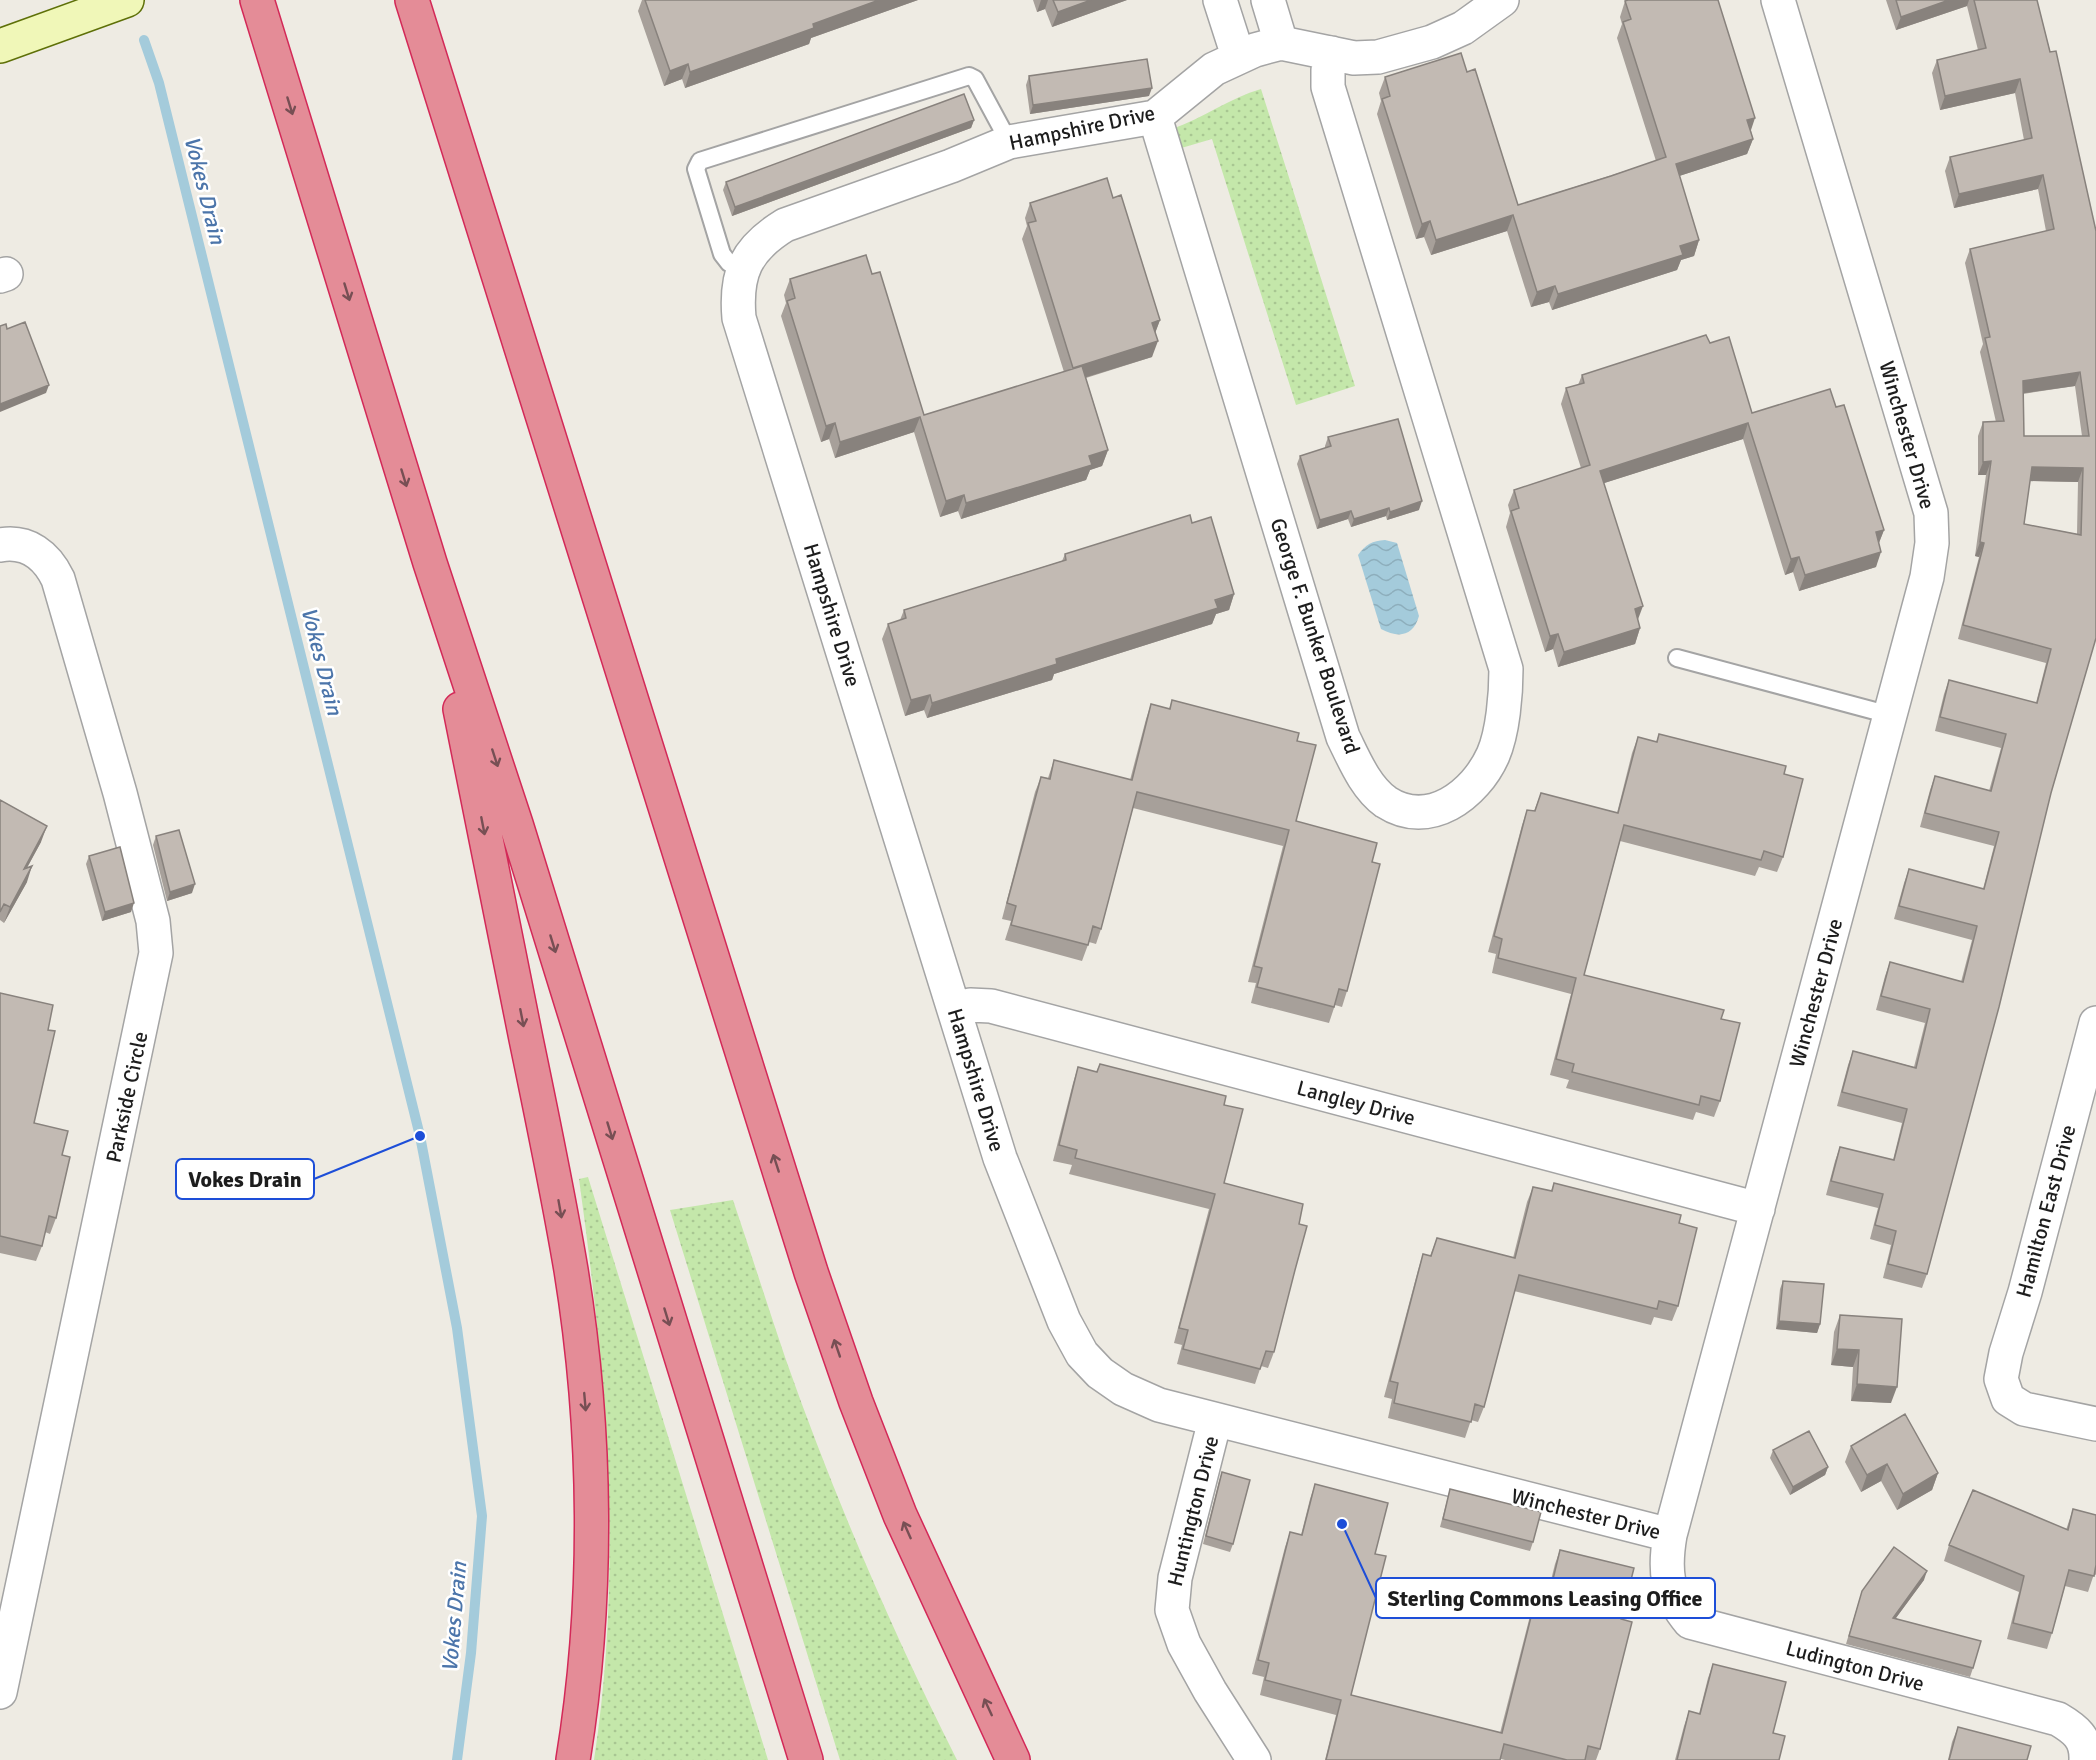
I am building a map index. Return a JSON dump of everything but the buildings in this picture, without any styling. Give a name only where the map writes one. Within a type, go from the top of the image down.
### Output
[{"type":"highway","points":[[257,0],[430,563],[516,824],[806,1760]]},
{"type":"highway","points":[[412,0],[811,1272],[856,1402],[900,1515],[1013,1760]]},
{"type":"highway","points":[[430,563],[555,1185],[581,1346],[591,1492],[590,1561],[586,1642],[573,1760]]},
{"type":"street","points":[[0,46],[127,0]]},
{"type":"street","points":[[1220,0],[1258,50]]},
{"type":"street","points":[[1258,50],[1268,0]]},
{"type":"street","name":"Winchester Drive","points":[[1215,1420],[1670,1535],[1890,715],[1926,577],[1932,543],[1931,513],[1778,0]]},
{"type":"street","points":[[1258,50],[1332,53],[1354,58],[1378,57],[1432,42],[1463,28],[1499,1]]},
{"type":"street","name":"Hampshire Drive","points":[[1215,1420],[1159,1405],[1123,1389],[1100,1373],[1082,1354],[1064,1321],[1000,1158],[739,318],[737,293],[742,269],[754,249],[768,235],[785,225],[951,166],[1009,142],[1155,117],[1214,69],[1258,50]]},
{"type":"street","name":"George F. Bunker Boulevard","points":[[1155,117],[1343,737],[1356,766],[1373,790],[1387,802],[1408,811],[1436,811],[1454,804],[1473,786],[1493,754],[1506,694],[1506,669],[1328,87],[1328,70],[1332,53]]},
{"type":"street","name":"Parkside Circle","points":[[0,546],[23,545],[40,553],[51,563],[58,579],[120,793],[153,921],[156,953],[0,1692]]},
{"type":"street","name":"Langley Drive","points":[[954,1010],[970,1005],[991,1006],[1758,1209]]},
{"type":"street","name":"Hamilton East Drive","points":[[2096,1023],[2025,1292],[2006,1353],[2001,1379],[2008,1399],[2024,1409],[2096,1424]]},
{"type":"street","name":"Huntington Drive","points":[[1215,1420],[1175,1578],[1172,1610],[1184,1644],[1199,1672],[1254,1760]]},
{"type":"street","name":"Ludington Drive","points":[[1670,1535],[1665,1559],[1666,1577],[1671,1595],[1690,1622],[2058,1719],[2081,1735],[2085,1743],[2086,1760]]},
{"type":"lane","points":[[742,269],[729,263],[722,254],[696,169],[700,161],[969,76],[975,79],[1009,142]]},
{"type":"lane","points":[[1677,658],[1890,715]]},
{"type":"green space","points":[[1261,89],[1355,386],[1296,405],[1212,139],[1178,149],[1172,129]]},
{"type":"green space","points":[[588,1177],[768,1760],[594,1760],[603,1687],[610,1542],[604,1397],[579,1179]]},
{"type":"green space","points":[[733,1200],[786,1360],[844,1512],[887,1613],[957,1760],[840,1760],[670,1210]]},
{"type":"water","points":[[1385,540],[1397,543],[1419,616],[1413,628],[1404,634],[1393,634],[1381,629],[1358,555],[1370,544]]},
{"type":"waterway","name":"Vokes Drain","points":[[144,40],[159,83],[420,1136],[457,1328],[482,1516],[471,1653],[457,1760]]},
{"type":"place","name":"Vokes Drain","points":[[420,1136]]},
{"type":"place","name":"Sterling Commons Leasing Office","points":[[1342,1524]]}]
